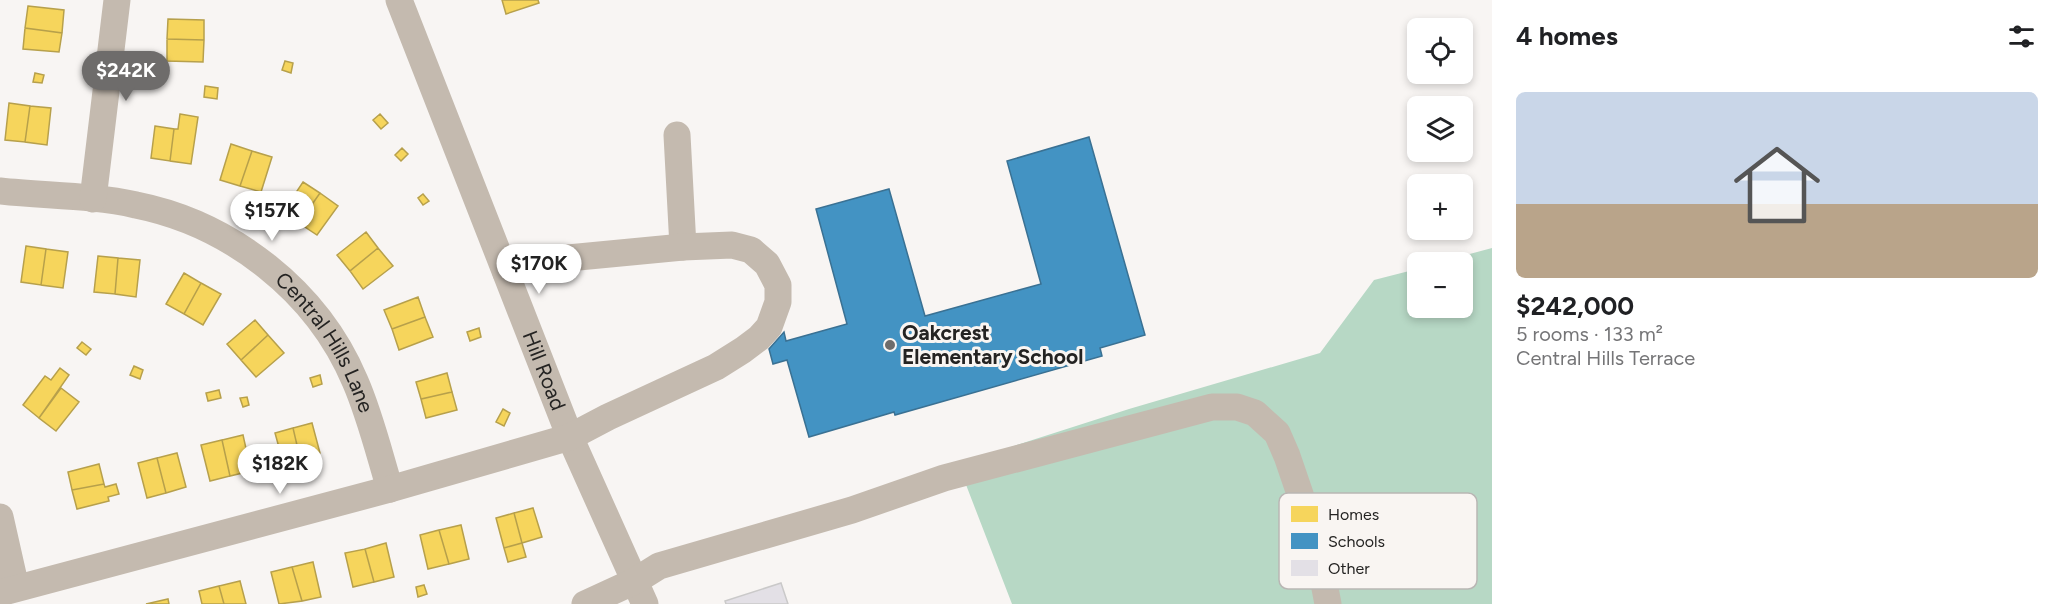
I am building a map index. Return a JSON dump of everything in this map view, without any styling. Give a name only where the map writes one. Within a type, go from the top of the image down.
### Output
[{"type":"street","points":[[93,199],[117,0]]},
{"type":"street","name":"Hill Road","points":[[399,0],[570,437],[640,593]]},
{"type":"street","points":[[677,135],[683,247]]},
{"type":"street","name":"Central Hills Lane","points":[[0,191],[135,204],[172,214],[205,227],[252,255],[280,277],[313,312],[345,359],[356,382],[390,489]]},
{"type":"street","points":[[0,517],[8,590],[390,489],[570,437],[716,367],[759,338],[769,327],[778,302],[778,285],[767,264],[751,250],[732,245],[683,247],[547,260],[506,273]]},
{"type":"street","points":[[585,604],[640,593],[659,566],[852,510],[944,478],[1212,406],[1237,407],[1255,412],[1265,420],[1277,433],[1298,493]]},
{"type":"street","points":[[1325,589],[1328,604]]},
{"type":"green space","points":[[1492,248],[1492,604],[1012,604],[958,464],[1129,409],[1320,353],[1374,280],[1407,272],[1407,318],[1473,318],[1473,253]]},
{"type":"building: Homes","points":[[502,0],[538,0],[539,3],[506,14]]},
{"type":"building: Homes","points":[[28,6],[64,10],[62,33],[25,28]]},
{"type":"building: Homes","points":[[168,19],[204,20],[204,40],[167,39]]},
{"type":"building: Homes","points":[[25,28],[62,33],[59,52],[23,49]]},
{"type":"building: Homes","points":[[167,39],[204,40],[203,62],[167,61]]},
{"type":"building: Homes","points":[[285,61],[293,63],[291,73],[282,70]]},
{"type":"building: Homes","points":[[35,73],[44,75],[42,83],[33,82]]},
{"type":"building: Homes","points":[[205,86],[218,88],[217,99],[204,97]]},
{"type":"building: Homes","points":[[9,103],[30,106],[25,142],[5,140]]},
{"type":"building: Homes","points":[[30,106],[51,108],[47,145],[25,142]]},
{"type":"building: Homes","points":[[180,114],[198,117],[191,164],[170,161],[174,129],[178,129]]},
{"type":"building: Homes","points":[[380,114],[388,123],[381,129],[373,120]]},
{"type":"building: Homes","points":[[155,126],[174,129],[170,161],[151,158]]},
{"type":"building: Homes","points":[[231,144],[252,151],[240,186],[220,180]]},
{"type":"building: Homes","points":[[402,148],[408,154],[401,161],[395,155]]},
{"type":"building: Homes","points":[[252,151],[272,157],[261,192],[240,186]]},
{"type":"building: Homes","points":[[303,182],[320,193],[299,223],[283,212]]},
{"type":"building: Homes","points":[[320,193],[338,206],[317,235],[299,223]]},
{"type":"building: Homes","points":[[423,194],[429,201],[423,205],[418,198]]},
{"type":"building: Homes","points":[[366,232],[378,248],[350,271],[337,255]]},
{"type":"building: Homes","points":[[26,246],[46,249],[41,285],[21,282]]},
{"type":"building: Homes","points":[[378,248],[393,266],[363,289],[350,271]]},
{"type":"building: Homes","points":[[46,249],[68,252],[63,288],[41,285]]},
{"type":"building: Homes","points":[[98,256],[118,258],[115,294],[94,292]]},
{"type":"building: Homes","points":[[118,258],[140,260],[136,297],[115,294]]},
{"type":"building: Homes","points":[[184,273],[201,283],[184,314],[166,304]]},
{"type":"building: Homes","points":[[201,283],[221,294],[203,325],[184,314]]},
{"type":"building: Homes","points":[[418,297],[425,317],[392,329],[384,310]]},
{"type":"building: Homes","points":[[425,317],[433,337],[399,350],[392,329]]},
{"type":"building: Homes","points":[[255,320],[268,335],[241,360],[227,344]]},
{"type":"building: Homes","points":[[479,328],[481,337],[470,341],[467,332]]},
{"type":"building: Homes","points":[[268,335],[284,353],[256,377],[241,360]]},
{"type":"building: Homes","points":[[82,342],[91,349],[86,355],[77,348]]},
{"type":"building: Homes","points":[[134,366],[143,370],[140,379],[130,375]]},
{"type":"building: Homes","points":[[60,368],[69,375],[39,418],[23,405],[45,376],[51,380]]},
{"type":"building: Homes","points":[[447,373],[452,392],[421,399],[416,382]]},
{"type":"building: Homes","points":[[320,375],[322,384],[313,387],[310,378]]},
{"type":"building: Homes","points":[[61,388],[79,402],[56,431],[39,418]]},
{"type":"building: Homes","points":[[219,390],[221,398],[208,401],[206,393]]},
{"type":"building: Homes","points":[[452,392],[457,410],[426,418],[421,399]]},
{"type":"building: Homes","points":[[247,397],[249,405],[243,407],[240,398]]},
{"type":"building: Homes","points":[[503,409],[510,413],[504,426],[496,422]]},
{"type":"building: Homes","points":[[312,423],[320,453],[300,458],[293,428]]},
{"type":"building: Homes","points":[[293,428],[300,458],[283,462],[275,433]]},
{"type":"building: Homes","points":[[243,435],[251,471],[230,476],[222,440]]},
{"type":"building: Homes","points":[[222,440],[230,476],[210,481],[201,445]]},
{"type":"building: Homes","points":[[177,453],[186,487],[166,493],[157,458]]},
{"type":"building: Homes","points":[[157,458],[166,493],[147,498],[138,463]]},
{"type":"building: Homes","points":[[99,464],[104,484],[72,490],[68,472]]},
{"type":"building: Homes","points":[[104,484],[105,487],[116,484],[119,494],[108,497],[109,501],[77,509],[72,490]]},
{"type":"building: Homes","points":[[533,508],[542,537],[522,543],[514,513]]},
{"type":"building: Homes","points":[[514,513],[522,543],[504,548],[496,518]]},
{"type":"building: Homes","points":[[461,525],[469,559],[449,564],[439,530]]},
{"type":"building: Homes","points":[[439,530],[449,564],[428,569],[420,535]]},
{"type":"building: Homes","points":[[386,543],[394,577],[374,582],[365,549]]},
{"type":"building: Homes","points":[[522,543],[526,557],[508,562],[504,548]]},
{"type":"building: Homes","points":[[365,549],[374,582],[353,587],[345,553]]},
{"type":"building: Homes","points":[[313,562],[321,597],[302,601],[292,567]]},
{"type":"building: Homes","points":[[292,567],[302,601],[279,604],[271,572]]},
{"type":"building: Homes","points":[[240,581],[246,604],[224,604],[219,586]]},
{"type":"building: Homes","points":[[424,585],[427,594],[418,597],[416,587]]},
{"type":"building: Homes","points":[[219,586],[224,604],[202,604],[199,591]]},
{"type":"building: Homes","points":[[168,599],[169,604],[146,604]]},
{"type":"building: Schools","points":[[1089,137],[1145,335],[1100,348],[1102,356],[809,437],[787,360],[773,364],[769,349],[784,332],[786,341],[847,324],[816,209],[889,189],[925,316],[1041,284],[1007,161]]},
{"type":"building: Other","points":[[781,583],[788,604],[726,604],[725,601]]},
{"type":"place","name":"Oakcrest Elementary School","points":[[890,345]]}]
